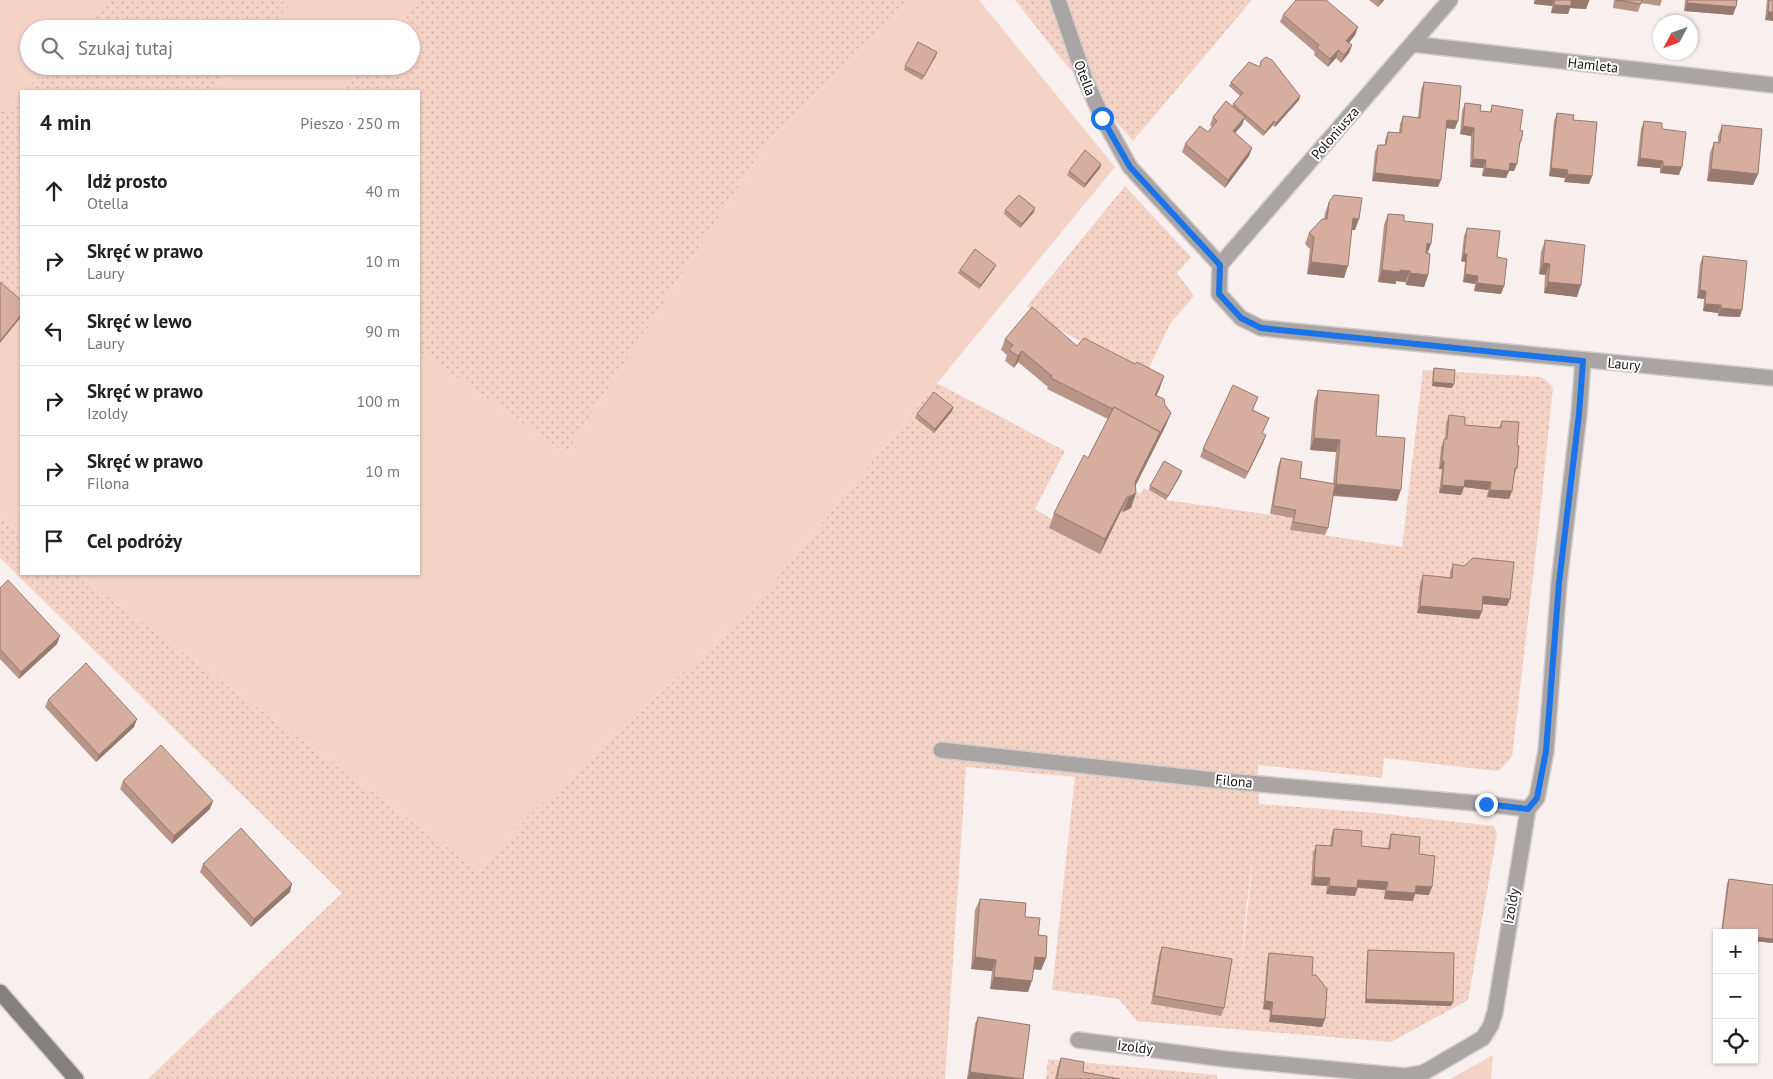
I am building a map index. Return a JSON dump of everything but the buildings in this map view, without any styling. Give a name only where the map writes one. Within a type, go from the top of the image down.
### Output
[{"type":"street","name":"Otella","points":[[1058,0],[1085,79],[1102,118],[1130,167],[1220,265]]},
{"type":"street","name":"Poloniusza","points":[[1220,265],[1450,0]]},
{"type":"street","name":"Hamleta","points":[[1412,44],[1773,85]]},
{"type":"street","name":"Laury","points":[[1220,265],[1219,294],[1241,318],[1261,328],[1583,361],[1773,378]]},
{"type":"street","name":"Izoldy","points":[[1078,1040],[1225,1059],[1405,1076],[1423,1072],[1483,1038],[1491,1025],[1495,1012],[1528,809],[1537,798],[1546,751],[1559,583],[1579,414],[1583,361]]},
{"type":"street","name":"Filona","points":[[941,750],[1214,780],[1528,809]]},
{"type":"street","points":[[0,992],[76,1079]]},
{"type":"shaded area","points":[[0,0],[294,0],[277,20],[20,20],[20,75],[228,75],[215,90],[20,90],[20,312],[0,335]]},
{"type":"shaded area","points":[[0,0],[113,0],[94,20],[20,20],[20,75],[40,75],[26,90],[20,90],[20,96],[6,110],[0,104]]},
{"type":"shaded area","points":[[294,0],[417,0],[400,20],[277,20]]},
{"type":"shaded area","points":[[417,0],[912,0],[765,146],[566,454],[420,352],[420,90],[344,90],[356,75],[420,75],[420,20],[400,20]]},
{"type":"shaded area","points":[[912,0],[979,0],[1115,167],[752,608],[525,819],[480,871],[78,575],[420,575],[420,352],[566,454],[765,146]]},
{"type":"shaded area","points":[[1015,0],[1252,0],[1133,141],[1058,55]]},
{"type":"shaded area","points":[[228,75],[356,75],[344,90],[215,90]]},
{"type":"shaded area","points":[[1125,186],[1191,257],[1177,273],[1194,296],[1170,324],[1149,368],[1163,375],[1162,382],[1055,328],[1027,306]]},
{"type":"shaded area","points":[[20,312],[20,532],[0,517],[0,335]]},
{"type":"shaded area","points":[[1423,370],[1542,377],[1553,387],[1512,757],[1498,771],[1384,758],[1382,778],[1258,765],[1259,804],[1375,813],[1494,826],[1497,834],[1468,1000],[1391,1042],[1137,1021],[1119,999],[1052,990],[1075,777],[966,767],[945,1079],[148,1079],[342,893],[0,558],[0,517],[20,532],[20,575],[78,575],[480,871],[525,819],[752,608],[937,383],[1065,451],[1035,509],[1097,547],[1129,489],[1141,494],[1144,488],[1166,500],[1293,518],[1291,530],[1402,547]],"holes":[[[1254,850],[1240,978],[1246,911]]]},
{"type":"shaded area","points":[[1493,1055],[1491,1079],[1450,1079]]},
{"type":"shaded area","points":[[1048,1059],[1217,1075],[1217,1079],[1046,1079]]},
{"type":"route","points":[[1102,118],[1130,167],[1220,265],[1219,294],[1241,318],[1261,328],[1583,361],[1579,414],[1559,583],[1546,751],[1537,798],[1528,809],[1486,804]]}]
